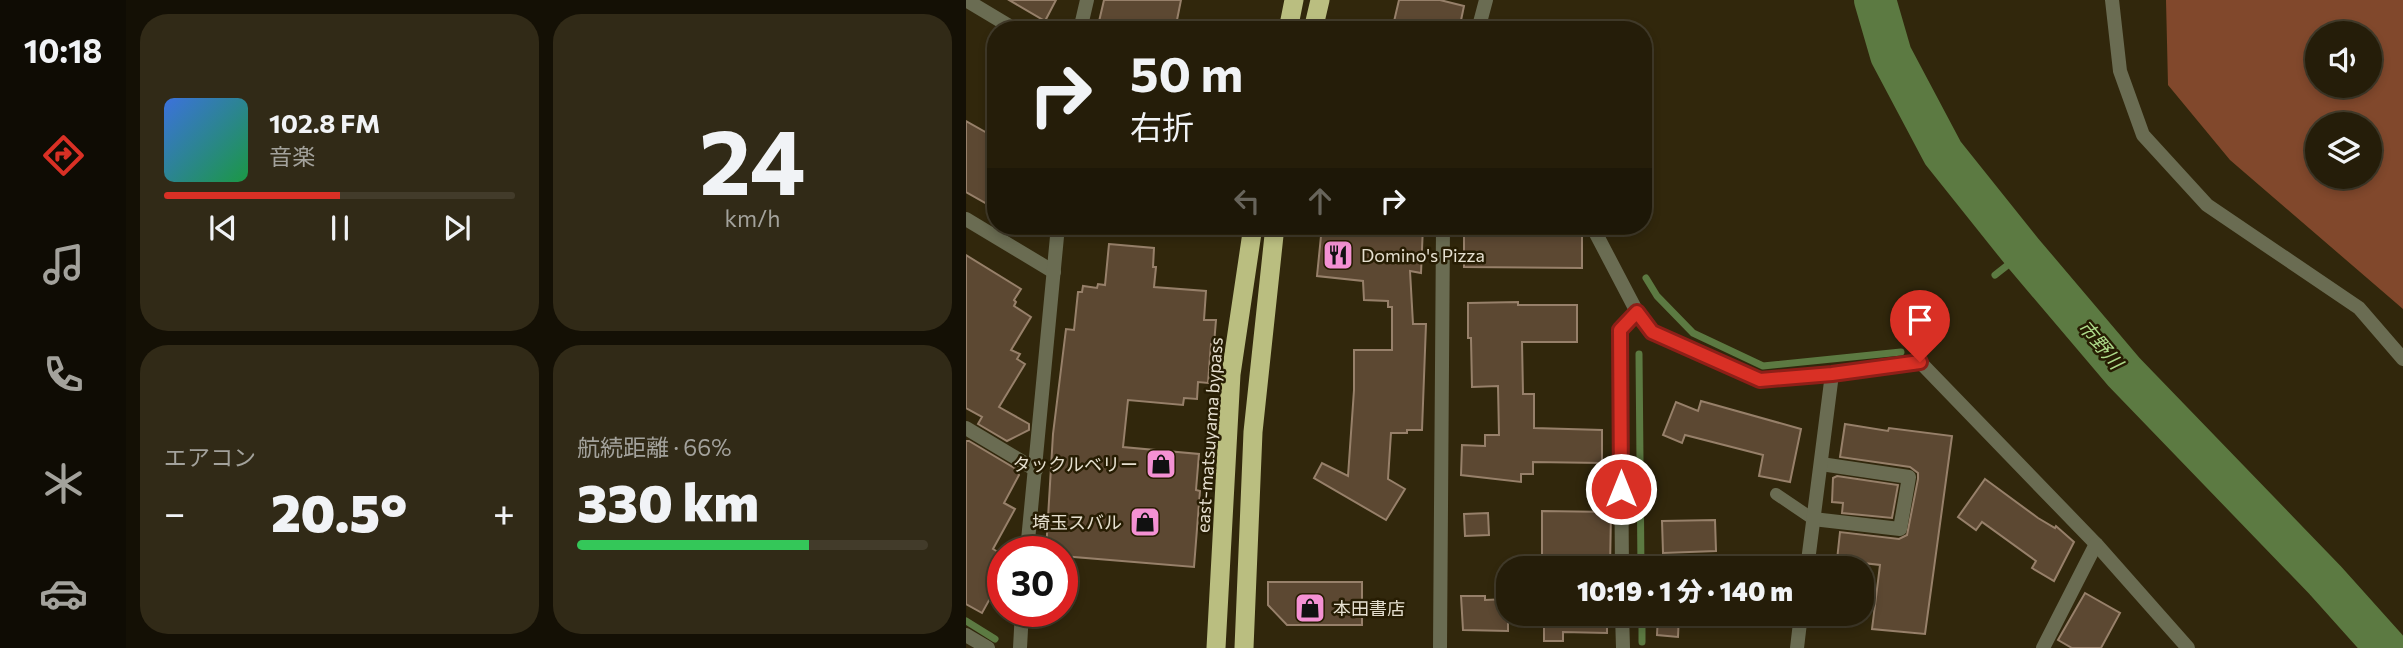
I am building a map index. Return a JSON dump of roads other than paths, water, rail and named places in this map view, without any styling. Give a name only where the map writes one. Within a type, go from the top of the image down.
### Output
[{"type":"highway","points":[[1290,21],[1294,0]]},
{"type":"highway","points":[[1315,21],[1320,0]]},
{"type":"highway","name":"east-matsuyama bypass","points":[[1216,648],[1231,374],[1252,235]]},
{"type":"highway","points":[[1244,648],[1253,432],[1274,235]]},
{"type":"street","points":[[966,0],[1001,21]]},
{"type":"street","points":[[1082,21],[1087,0]]},
{"type":"street","points":[[1480,21],[1486,0]]},
{"type":"street","points":[[2112,0],[2120,71],[2143,135],[2207,205],[2359,308],[2403,359]]},
{"type":"street","points":[[966,219],[987,232]]},
{"type":"street","points":[[993,235],[1054,272]]},
{"type":"street","points":[[1029,536],[1057,235]]},
{"type":"street","points":[[1440,648],[1443,235]]},
{"type":"street","points":[[1597,235],[1637,312],[1652,332],[1760,380],[1920,362],[2096,544],[2189,648]]},
{"type":"street","points":[[1622,556],[1620,330],[1637,312]]},
{"type":"street","points":[[1809,556],[1832,374]]},
{"type":"street","points":[[966,428],[1036,470]]},
{"type":"street","points":[[1813,519],[1900,529],[1909,477],[1821,464]]},
{"type":"street","points":[[2043,648],[2096,544]]},
{"type":"street","points":[[1622,626],[1623,648]]},
{"type":"street","points":[[1797,648],[1800,626]]},
{"type":"street","points":[[1020,648],[1022,627]]},
{"type":"street","points":[[966,635],[988,648]]},
{"type":"lane","points":[[1776,494],[1813,519]]},
{"type":"waterway","name":"市野川","points":[[1875,0],[1891,55],[1943,153],[2124,372],[2325,580],[2386,648]]},
{"type":"waterway","points":[[1995,275],[2023,253]]},
{"type":"waterway","points":[[1646,278],[1657,296],[1693,333],[1763,366],[1901,352]]},
{"type":"waterway","points":[[1639,354],[1641,556]]},
{"type":"waterway","points":[[966,621],[995,639]]},
{"type":"waterway","points":[[1642,626],[1642,642]]},
{"type":"place","name":"Domino's Pizza","points":[[1338,255]]},
{"type":"place","name":"タックルベリー","points":[[1161,464]]},
{"type":"place","name":"埼玉スバル","points":[[1145,522]]},
{"type":"place","name":"本田書店","points":[[1310,608]]}]
